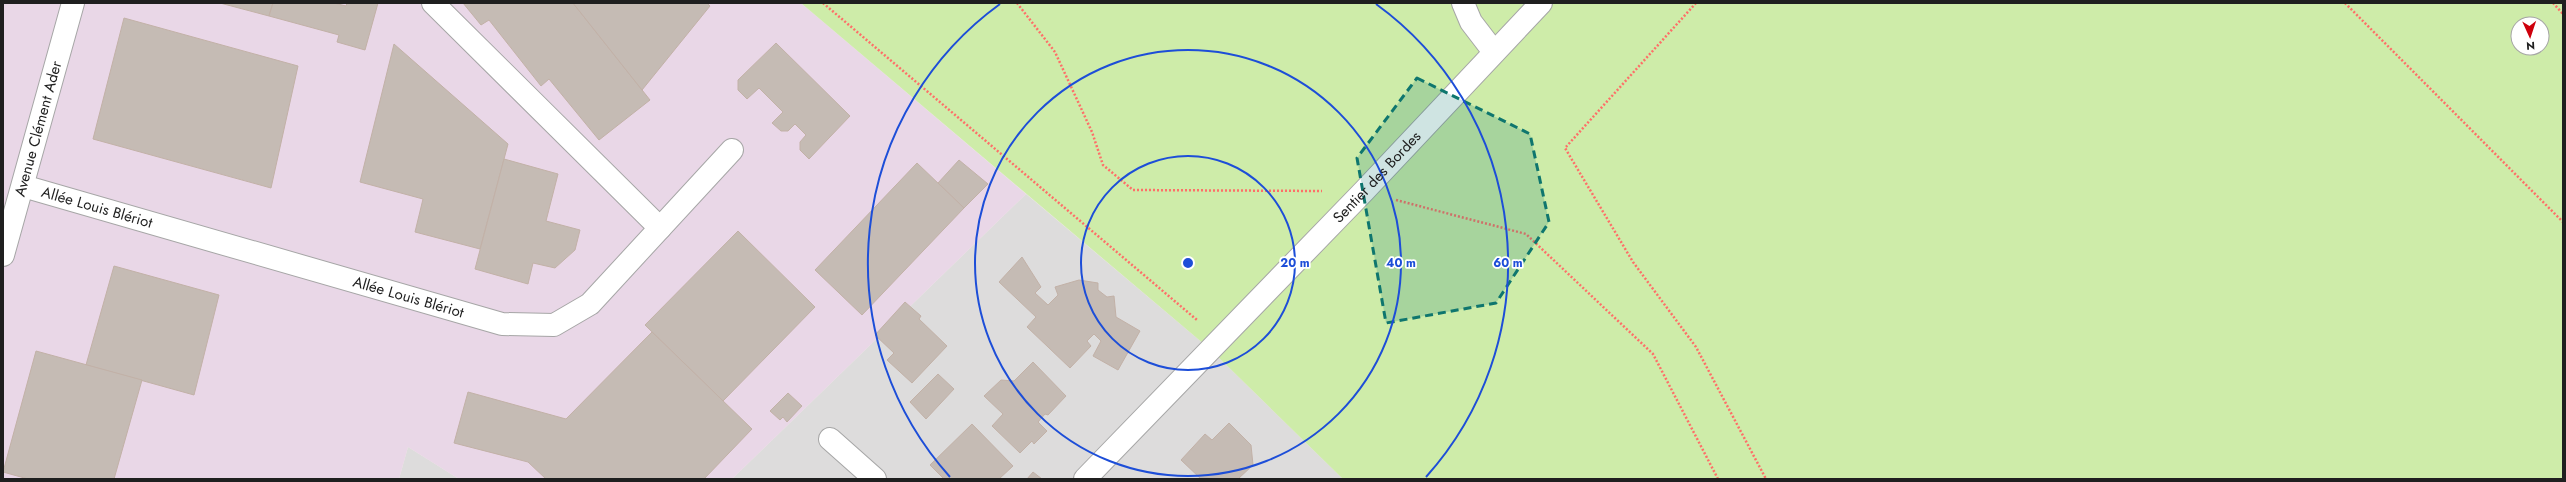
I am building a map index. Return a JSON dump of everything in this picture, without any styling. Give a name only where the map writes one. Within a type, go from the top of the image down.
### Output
[{"type":"street","name":"Avenue Clément Ader","points":[[3,255],[72,3]]},
{"type":"street","points":[[433,3],[660,228]]},
{"type":"street","points":[[1462,3],[1471,22],[1494,52]]},
{"type":"street","name":"Sentier des Bordes","points":[[1085,479],[1364,191],[1541,3]]},
{"type":"street","name":"Allée Louis Blériot","points":[[23,186],[502,324],[554,325],[590,304],[732,150]]},
{"type":"street","points":[[830,439],[875,479]]},
{"type":"path","points":[[823,3],[1215,345]]},
{"type":"path","points":[[1017,3],[1055,52],[1092,132],[1103,165],[1133,190],[1364,191],[1526,234],[1653,354],[1718,479]]},
{"type":"path","points":[[1696,3],[1564,148],[1633,262],[1696,347],[1766,479]]},
{"type":"path","points":[[2345,3],[2563,222]]},
{"type":"path","points":[[2553,3],[2563,14]]},
{"type":"highlighted area","points":[[1417,78],[1530,134],[1549,222],[1496,303],[1386,323],[1357,158]]},
{"type":"shaded area","points":[[3,3],[801,3],[1026,194],[732,479],[459,479],[408,447],[399,479],[3,479]]},
{"type":"shaded area","points":[[1026,194],[1211,350],[1343,479],[732,479]]},
{"type":"shaded area","points":[[408,447],[459,479],[399,479]]},
{"type":"green space","points":[[801,3],[2563,3],[2563,479],[1343,479],[1211,350]]},
{"type":"building","points":[[220,3],[273,3],[269,16]]},
{"type":"building","points":[[273,3],[334,3],[346,6],[347,3],[378,3],[365,50],[337,42],[339,35],[269,16]]},
{"type":"building","points":[[463,3],[573,3],[650,100],[599,140],[549,79],[541,86],[489,20],[481,25]]},
{"type":"building","points":[[573,3],[707,3],[710,6],[642,90]]},
{"type":"building","points":[[124,18],[298,66],[271,188],[93,139]]},
{"type":"building","points":[[776,43],[850,116],[809,159],[800,150],[800,142],[806,135],[795,124],[788,131],[781,131],[772,123],[783,112],[759,88],[747,99],[738,90],[738,80]]},
{"type":"building","points":[[394,44],[508,144],[480,249],[415,232],[423,199],[360,182]]},
{"type":"building","points":[[504,159],[558,174],[546,221],[580,230],[575,250],[555,268],[533,263],[528,284],[475,269]]},
{"type":"building","points":[[959,160],[988,184],[964,208],[938,183]]},
{"type":"building","points":[[917,163],[964,208],[862,315],[815,270]]},
{"type":"building","points":[[738,231],[815,307],[723,401],[645,325]]},
{"type":"building","points":[[1022,257],[1041,287],[1035,293],[1048,305],[1058,295],[1055,287],[1079,280],[1098,283],[1098,290],[1107,297],[1114,296],[1116,317],[1140,331],[1118,370],[1093,356],[1101,341],[1094,334],[1087,341],[1091,346],[1070,368],[1027,327],[1036,317],[999,282]]},
{"type":"building","points":[[114,266],[219,295],[194,395],[86,365]]},
{"type":"building","points":[[905,302],[921,316],[919,319],[947,346],[912,383],[887,360],[894,353],[875,335]]},
{"type":"building","points":[[652,332],[752,429],[704,479],[546,479],[528,462],[454,443],[468,392],[566,419]]},
{"type":"building","points":[[36,351],[142,380],[114,479],[28,479],[3,472]]},
{"type":"building","points":[[1033,362],[1066,396],[1048,415],[1045,414],[1038,422],[1047,431],[1034,444],[1032,441],[1020,453],[992,426],[1003,414],[984,396],[1001,380],[1014,381]]},
{"type":"building","points":[[938,374],[954,389],[926,419],[910,402]]},
{"type":"building","points":[[788,393],[802,406],[787,422],[783,417],[780,420],[770,411]]},
{"type":"building","points":[[1229,423],[1251,445],[1253,465],[1238,479],[1201,479],[1181,460],[1205,434],[1212,440]]},
{"type":"building","points":[[972,424],[1013,466],[999,479],[944,479],[930,465]]},
{"type":"building","points":[[1033,472],[1042,479],[1027,479]]}]
